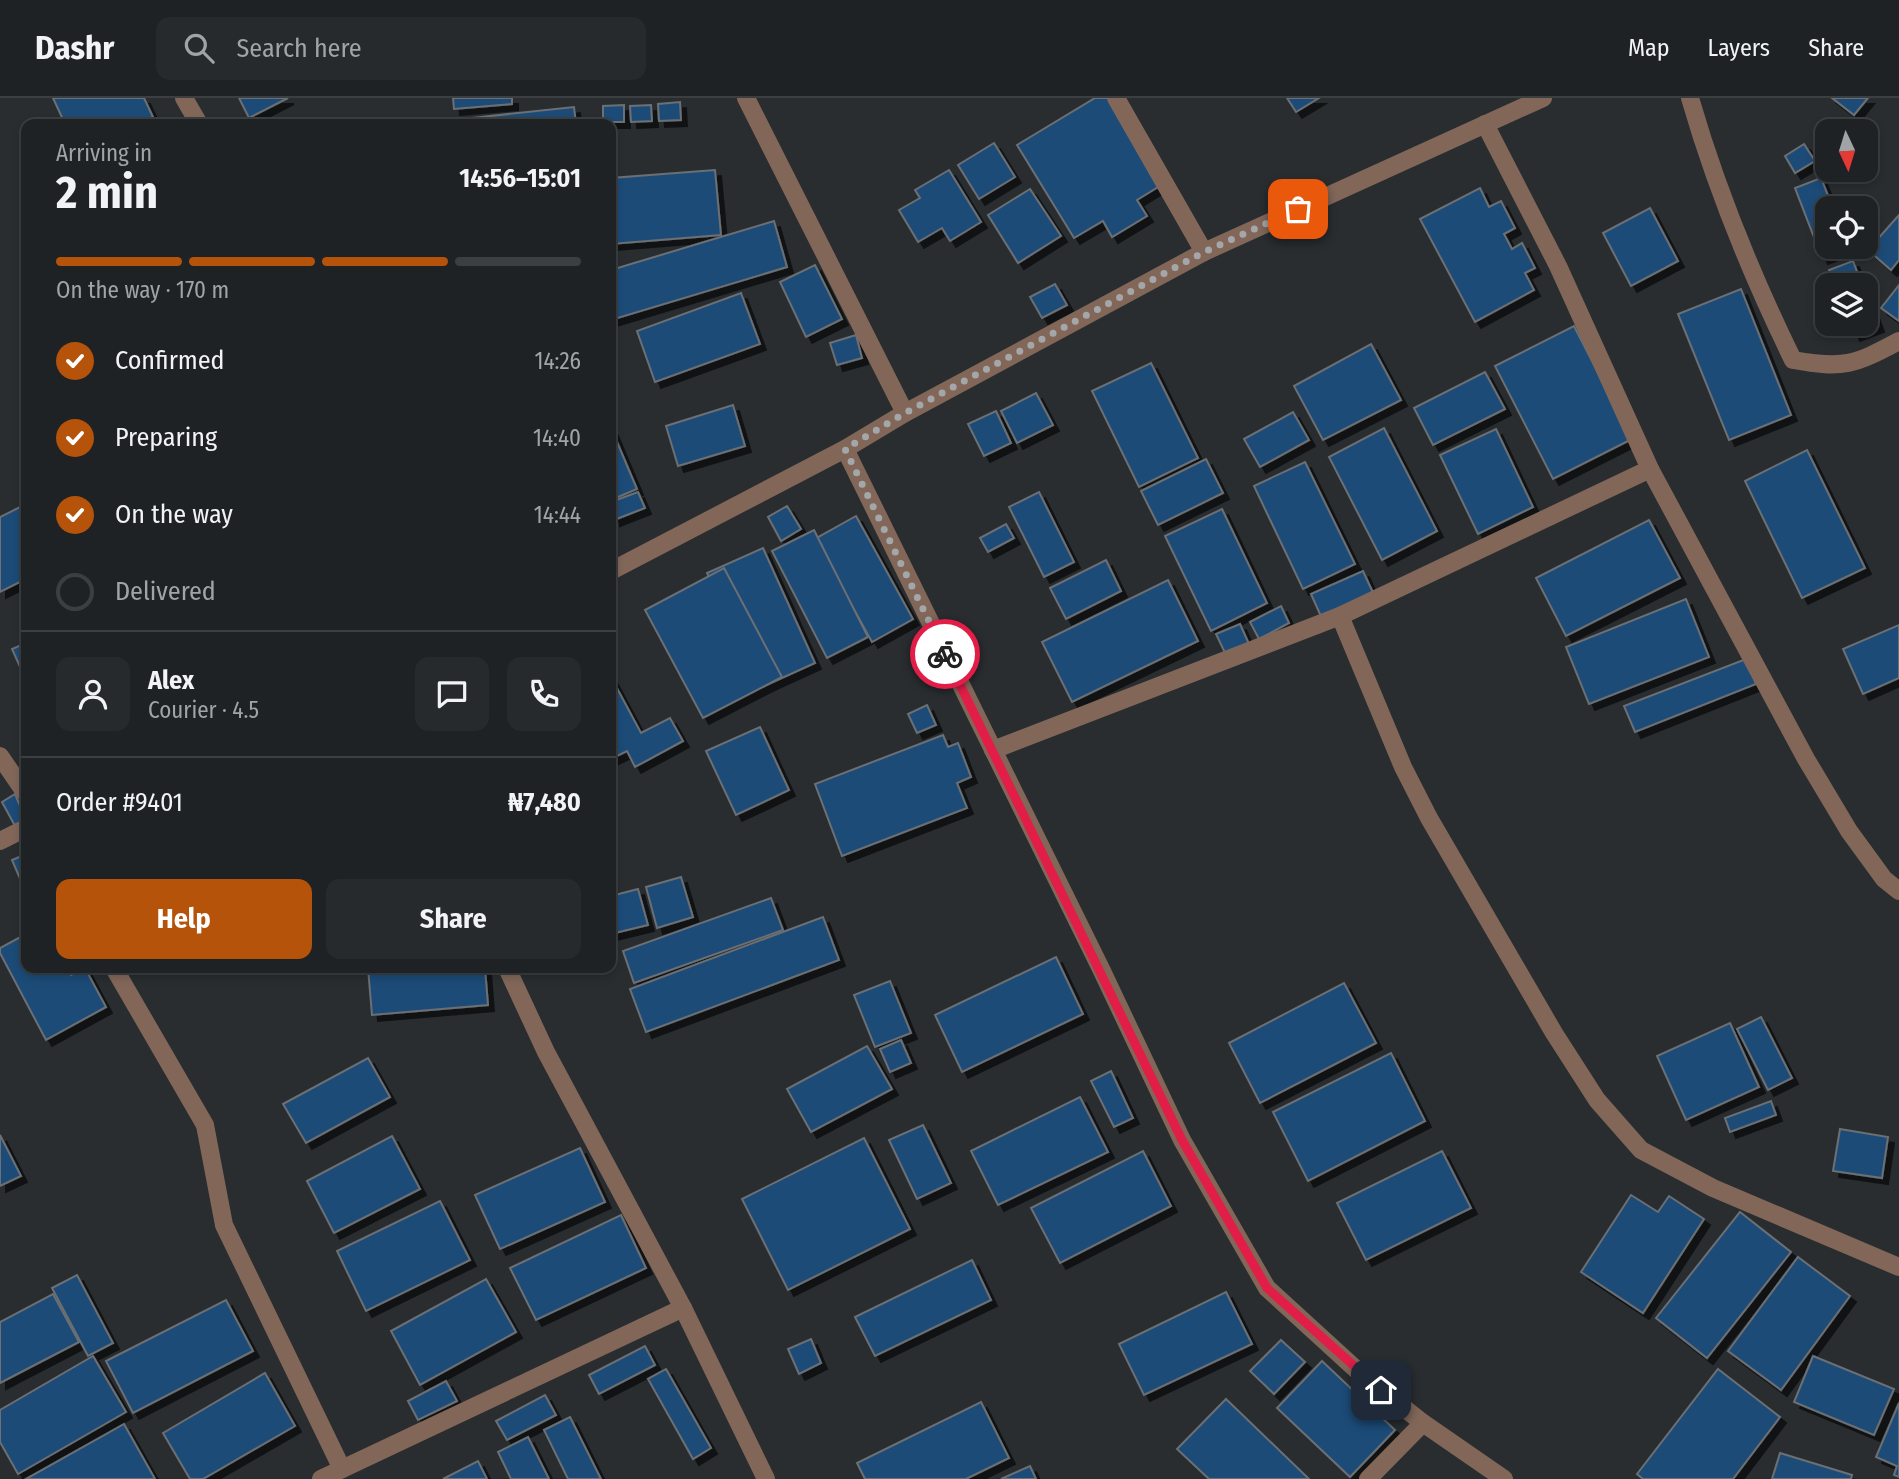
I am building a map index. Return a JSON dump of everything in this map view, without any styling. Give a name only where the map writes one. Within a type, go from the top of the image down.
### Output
[{"type":"street","points":[[184,98],[196,119]]},
{"type":"street","points":[[746,98],[905,413]]},
{"type":"street","points":[[1116,98],[1204,252]]},
{"type":"street","points":[[616,568],[845,449],[905,413],[1204,252],[1543,98]]},
{"type":"street","points":[[1690,98],[1706,153],[1771,315],[1793,360],[1828,366],[1861,361],[1899,341]]},
{"type":"street","points":[[1485,124],[1558,266],[1650,469],[1813,771],[1849,831],[1884,879],[1899,891]]},
{"type":"street","points":[[845,449],[1182,1140],[1267,1288],[1360,1373],[1423,1423],[1504,1479]]},
{"type":"street","points":[[993,750],[1340,616],[1650,469]]},
{"type":"street","points":[[1340,616],[1403,767],[1429,818],[1554,1033],[1597,1100],[1641,1150],[1713,1188],[1899,1267]]},
{"type":"street","points":[[0,756],[21,787]]},
{"type":"street","points":[[0,841],[21,830]]},
{"type":"street","points":[[117,973],[205,1125],[224,1225],[342,1469]]},
{"type":"street","points":[[510,973],[546,1052],[683,1308],[766,1479]]},
{"type":"street","points":[[321,1479],[683,1308]]},
{"type":"street","points":[[1368,1479],[1423,1423]]},
{"type":"building","points":[[53,98],[144,98],[153,117],[148,119],[63,119]]},
{"type":"building","points":[[239,98],[288,98],[249,118]]},
{"type":"building","points":[[453,98],[512,98],[512,104],[454,109]]},
{"type":"building","points":[[1095,98],[1110,98],[1163,184],[1137,200],[1147,216],[1112,237],[1103,221],[1074,238],[1017,145]]},
{"type":"building","points":[[1287,98],[1319,98],[1296,112]]},
{"type":"building","points":[[1832,98],[1868,98],[1854,115]]},
{"type":"building","points":[[680,102],[681,120],[659,121],[658,104]]},
{"type":"building","points":[[624,105],[624,122],[603,119],[603,106]]},
{"type":"building","points":[[651,105],[652,121],[631,122],[630,106]]},
{"type":"building","points":[[574,107],[575,119],[462,119]]},
{"type":"building","points":[[994,143],[1015,177],[979,199],[958,165]]},
{"type":"building","points":[[1804,144],[1815,161],[1795,173],[1785,156]]},
{"type":"building","points":[[715,170],[721,235],[616,244],[616,178]]},
{"type":"building","points":[[949,170],[981,222],[950,241],[942,228],[918,242],[899,210],[920,198],[915,190]]},
{"type":"building","points":[[1815,180],[1823,182],[1828,196],[1815,196],[1815,240],[1795,188]]},
{"type":"building","points":[[1480,188],[1489,207],[1501,201],[1515,228],[1504,234],[1512,249],[1522,243],[1535,268],[1525,273],[1534,290],[1475,322],[1420,219]]},
{"type":"building","points":[[1030,189],[1061,236],[1018,263],[988,215]]},
{"type":"building","points":[[1650,208],[1678,261],[1631,286],[1603,233]]},
{"type":"building","points":[[1899,215],[1899,260],[1891,270],[1878,259],[1878,239]]},
{"type":"building","points":[[774,221],[787,267],[616,318],[616,268]]},
{"type":"building","points":[[1853,261],[1858,273],[1830,273],[1829,270]]},
{"type":"building","points":[[815,265],[842,319],[806,337],[780,282]]},
{"type":"building","points":[[1055,284],[1067,305],[1042,318],[1030,297]]},
{"type":"building","points":[[1899,285],[1899,321],[1881,308]]},
{"type":"building","points":[[1741,289],[1791,415],[1729,440],[1678,314]]},
{"type":"building","points":[[741,293],[760,344],[655,382],[637,331]]},
{"type":"building","points":[[1574,326],[1632,439],[1553,479],[1495,366]]},
{"type":"building","points":[[856,335],[862,358],[837,365],[830,343]]},
{"type":"building","points":[[1371,344],[1401,400],[1323,440],[1294,386]]},
{"type":"building","points":[[1151,363],[1198,458],[1139,487],[1092,391]]},
{"type":"building","points":[[1485,372],[1505,409],[1433,445],[1414,408]]},
{"type":"building","points":[[1036,393],[1053,425],[1017,443],[1001,411]]},
{"type":"building","points":[[733,405],[745,446],[678,466],[666,426]]},
{"type":"building","points":[[996,411],[1011,443],[984,456],[968,424]]},
{"type":"building","points":[[1293,412],[1309,440],[1260,467],[1244,439]]},
{"type":"building","points":[[1384,428],[1437,531],[1382,560],[1329,457]]},
{"type":"building","points":[[1496,429],[1533,507],[1478,534],[1440,455]]},
{"type":"building","points":[[616,439],[637,489],[616,498]]},
{"type":"building","points":[[1807,450],[1865,568],[1802,598],[1745,481]]},
{"type":"building","points":[[1206,459],[1223,493],[1158,525],[1141,491]]},
{"type":"building","points":[[1305,462],[1355,564],[1303,589],[1254,486]]},
{"type":"building","points":[[638,492],[645,508],[616,519],[616,500]]},
{"type":"building","points":[[1039,492],[1074,562],[1044,577],[1009,507]]},
{"type":"building","points":[[21,506],[21,582],[0,592],[0,517]]},
{"type":"building","points":[[787,506],[801,529],[781,541],[768,517]]},
{"type":"building","points":[[1222,509],[1267,603],[1211,631],[1165,536]]},
{"type":"building","points":[[856,516],[913,619],[872,642],[815,539]]},
{"type":"building","points":[[1649,520],[1680,578],[1566,636],[1536,578]]},
{"type":"building","points":[[1006,524],[1014,538],[988,552],[980,538]]},
{"type":"building","points":[[814,530],[868,637],[827,658],[772,551]]},
{"type":"building","points":[[763,548],[815,663],[760,688],[707,573]]},
{"type":"building","points":[[1106,560],[1121,591],[1066,619],[1050,588]]},
{"type":"building","points":[[724,568],[782,677],[703,718],[645,610]]},
{"type":"building","points":[[1363,571],[1375,597],[1323,621],[1311,594]]},
{"type":"building","points":[[1168,580],[1198,641],[1072,702],[1042,642]]},
{"type":"building","points":[[1686,599],[1709,657],[1589,704],[1566,647]]},
{"type":"building","points":[[1281,606],[1289,623],[1259,639],[1250,622]]},
{"type":"building","points":[[1240,624],[1249,644],[1226,655],[1216,634]]},
{"type":"building","points":[[1899,625],[1899,678],[1863,694],[1843,649]]},
{"type":"building","points":[[21,645],[21,669],[12,649]]},
{"type":"building","points":[[1746,659],[1756,684],[1635,732],[1624,706]]},
{"type":"building","points":[[616,686],[641,733],[670,718],[683,741],[635,767],[627,751],[616,756]]},
{"type":"building","points":[[927,705],[936,725],[917,733],[908,714]]},
{"type":"building","points":[[760,727],[789,790],[736,815],[706,751]]},
{"type":"building","points":[[943,735],[948,747],[958,743],[971,777],[957,783],[967,808],[842,856],[815,784]]},
{"type":"building","points":[[15,794],[21,808],[21,823],[15,826],[2,802]]},
{"type":"building","points":[[21,856],[21,881],[12,860]]},
{"type":"building","points":[[681,877],[693,917],[657,928],[646,887]]},
{"type":"building","points":[[638,889],[648,925],[616,933],[616,895]]},
{"type":"building","points":[[771,898],[783,930],[634,983],[623,951]]},
{"type":"building","points":[[823,917],[839,960],[646,1032],[630,989]]},
{"type":"building","points":[[21,937],[21,973],[88,973],[106,1007],[46,1040],[0,953],[0,948]]},
{"type":"building","points":[[1056,957],[1083,1014],[962,1072],[935,1015]]},
{"type":"building","points":[[368,973],[485,973],[488,1005],[372,1015]]},
{"type":"building","points":[[890,981],[911,1033],[875,1047],[854,995]]},
{"type":"building","points":[[1344,983],[1376,1043],[1260,1103],[1229,1043]]},
{"type":"building","points":[[1761,1017],[1792,1078],[1768,1090],[1737,1029]]},
{"type":"building","points":[[1730,1023],[1759,1087],[1686,1120],[1657,1056]]},
{"type":"building","points":[[901,1040],[911,1063],[890,1072],[880,1049]]},
{"type":"building","points":[[867,1046],[892,1089],[811,1132],[787,1089]]},
{"type":"building","points":[[1391,1053],[1425,1121],[1308,1181],[1273,1112]]},
{"type":"building","points":[[368,1058],[390,1097],[306,1143],[283,1104]]},
{"type":"building","points":[[1111,1071],[1133,1118],[1114,1127],[1091,1081]]},
{"type":"building","points":[[1080,1097],[1108,1152],[998,1205],[971,1151]]},
{"type":"building","points":[[1771,1101],[1776,1115],[1730,1132],[1725,1118]]},
{"type":"building","points":[[923,1125],[951,1183],[917,1199],[889,1140]]},
{"type":"building","points":[[1840,1129],[1888,1137],[1882,1178],[1833,1171]]},
{"type":"building","points":[[0,1135],[21,1176],[0,1186]]},
{"type":"building","points":[[392,1136],[420,1189],[334,1233],[307,1181]]},
{"type":"building","points":[[864,1138],[910,1229],[788,1290],[742,1199]]},
{"type":"building","points":[[580,1148],[605,1202],[500,1249],[475,1195]]},
{"type":"building","points":[[1143,1151],[1171,1206],[1060,1263],[1031,1208]]},
{"type":"building","points":[[1442,1151],[1471,1208],[1366,1260],[1337,1203]]},
{"type":"building","points":[[1631,1195],[1658,1212],[1669,1196],[1704,1219],[1643,1313],[1581,1272]]},
{"type":"building","points":[[440,1201],[470,1260],[366,1311],[337,1251]]},
{"type":"building","points":[[1740,1212],[1791,1252],[1707,1358],[1656,1318]]},
{"type":"building","points":[[621,1215],[646,1268],[536,1320],[510,1268]]},
{"type":"building","points":[[1798,1257],[1850,1296],[1781,1390],[1728,1351]]},
{"type":"building","points":[[972,1260],[991,1300],[875,1356],[855,1317]]},
{"type":"building","points":[[77,1275],[113,1343],[88,1356],[52,1288]]},
{"type":"building","points":[[486,1279],[516,1332],[420,1385],[391,1331]]},
{"type":"building","points":[[1226,1292],[1252,1344],[1144,1395],[1119,1344]]},
{"type":"building","points":[[53,1294],[79,1342],[0,1383],[0,1322]]},
{"type":"building","points":[[226,1300],[253,1351],[133,1413],[106,1361]]},
{"type":"building","points":[[811,1339],[821,1363],[799,1374],[788,1349]]},
{"type":"building","points":[[1281,1340],[1305,1362],[1274,1394],[1250,1371]]},
{"type":"building","points":[[645,1346],[655,1365],[599,1394],[589,1375]]},
{"type":"building","points":[[93,1356],[126,1412],[18,1474],[0,1442],[0,1410]]},
{"type":"building","points":[[1813,1356],[1894,1389],[1874,1435],[1794,1402]]},
{"type":"building","points":[[1322,1361],[1395,1430],[1350,1477],[1277,1408]]},
{"type":"building","points":[[666,1369],[711,1448],[693,1459],[648,1379]]},
{"type":"building","points":[[1718,1369],[1780,1417],[1733,1479],[1643,1479],[1637,1474]]},
{"type":"building","points":[[265,1373],[295,1426],[203,1479],[190,1479],[163,1433]]},
{"type":"building","points":[[446,1381],[457,1401],[418,1420],[408,1401]]},
{"type":"building","points":[[545,1395],[556,1415],[507,1440],[496,1421]]},
{"type":"building","points":[[1226,1399],[1309,1479],[1209,1479],[1177,1449]]},
{"type":"building","points":[[981,1402],[1009,1458],[966,1479],[865,1479],[857,1463]]},
{"type":"building","points":[[1899,1403],[1899,1477],[1894,1475],[1897,1466],[1876,1457]]},
{"type":"building","points":[[570,1417],[601,1479],[568,1479],[544,1430]]},
{"type":"building","points":[[124,1424],[155,1479],[26,1479]]},
{"type":"building","points":[[528,1437],[549,1479],[511,1479],[498,1452]]},
{"type":"building","points":[[1780,1453],[1852,1475],[1851,1479],[1772,1479]]},
{"type":"building","points":[[478,1461],[487,1479],[443,1479]]},
{"type":"building","points":[[1030,1466],[1036,1479],[1001,1479]]},
{"type":"way so far","points":[[945,654],[845,449],[905,413],[1204,252],[1298,209]]},
{"type":"route","points":[[945,654],[1102,971],[1182,1140],[1267,1288],[1381,1390]]}]
